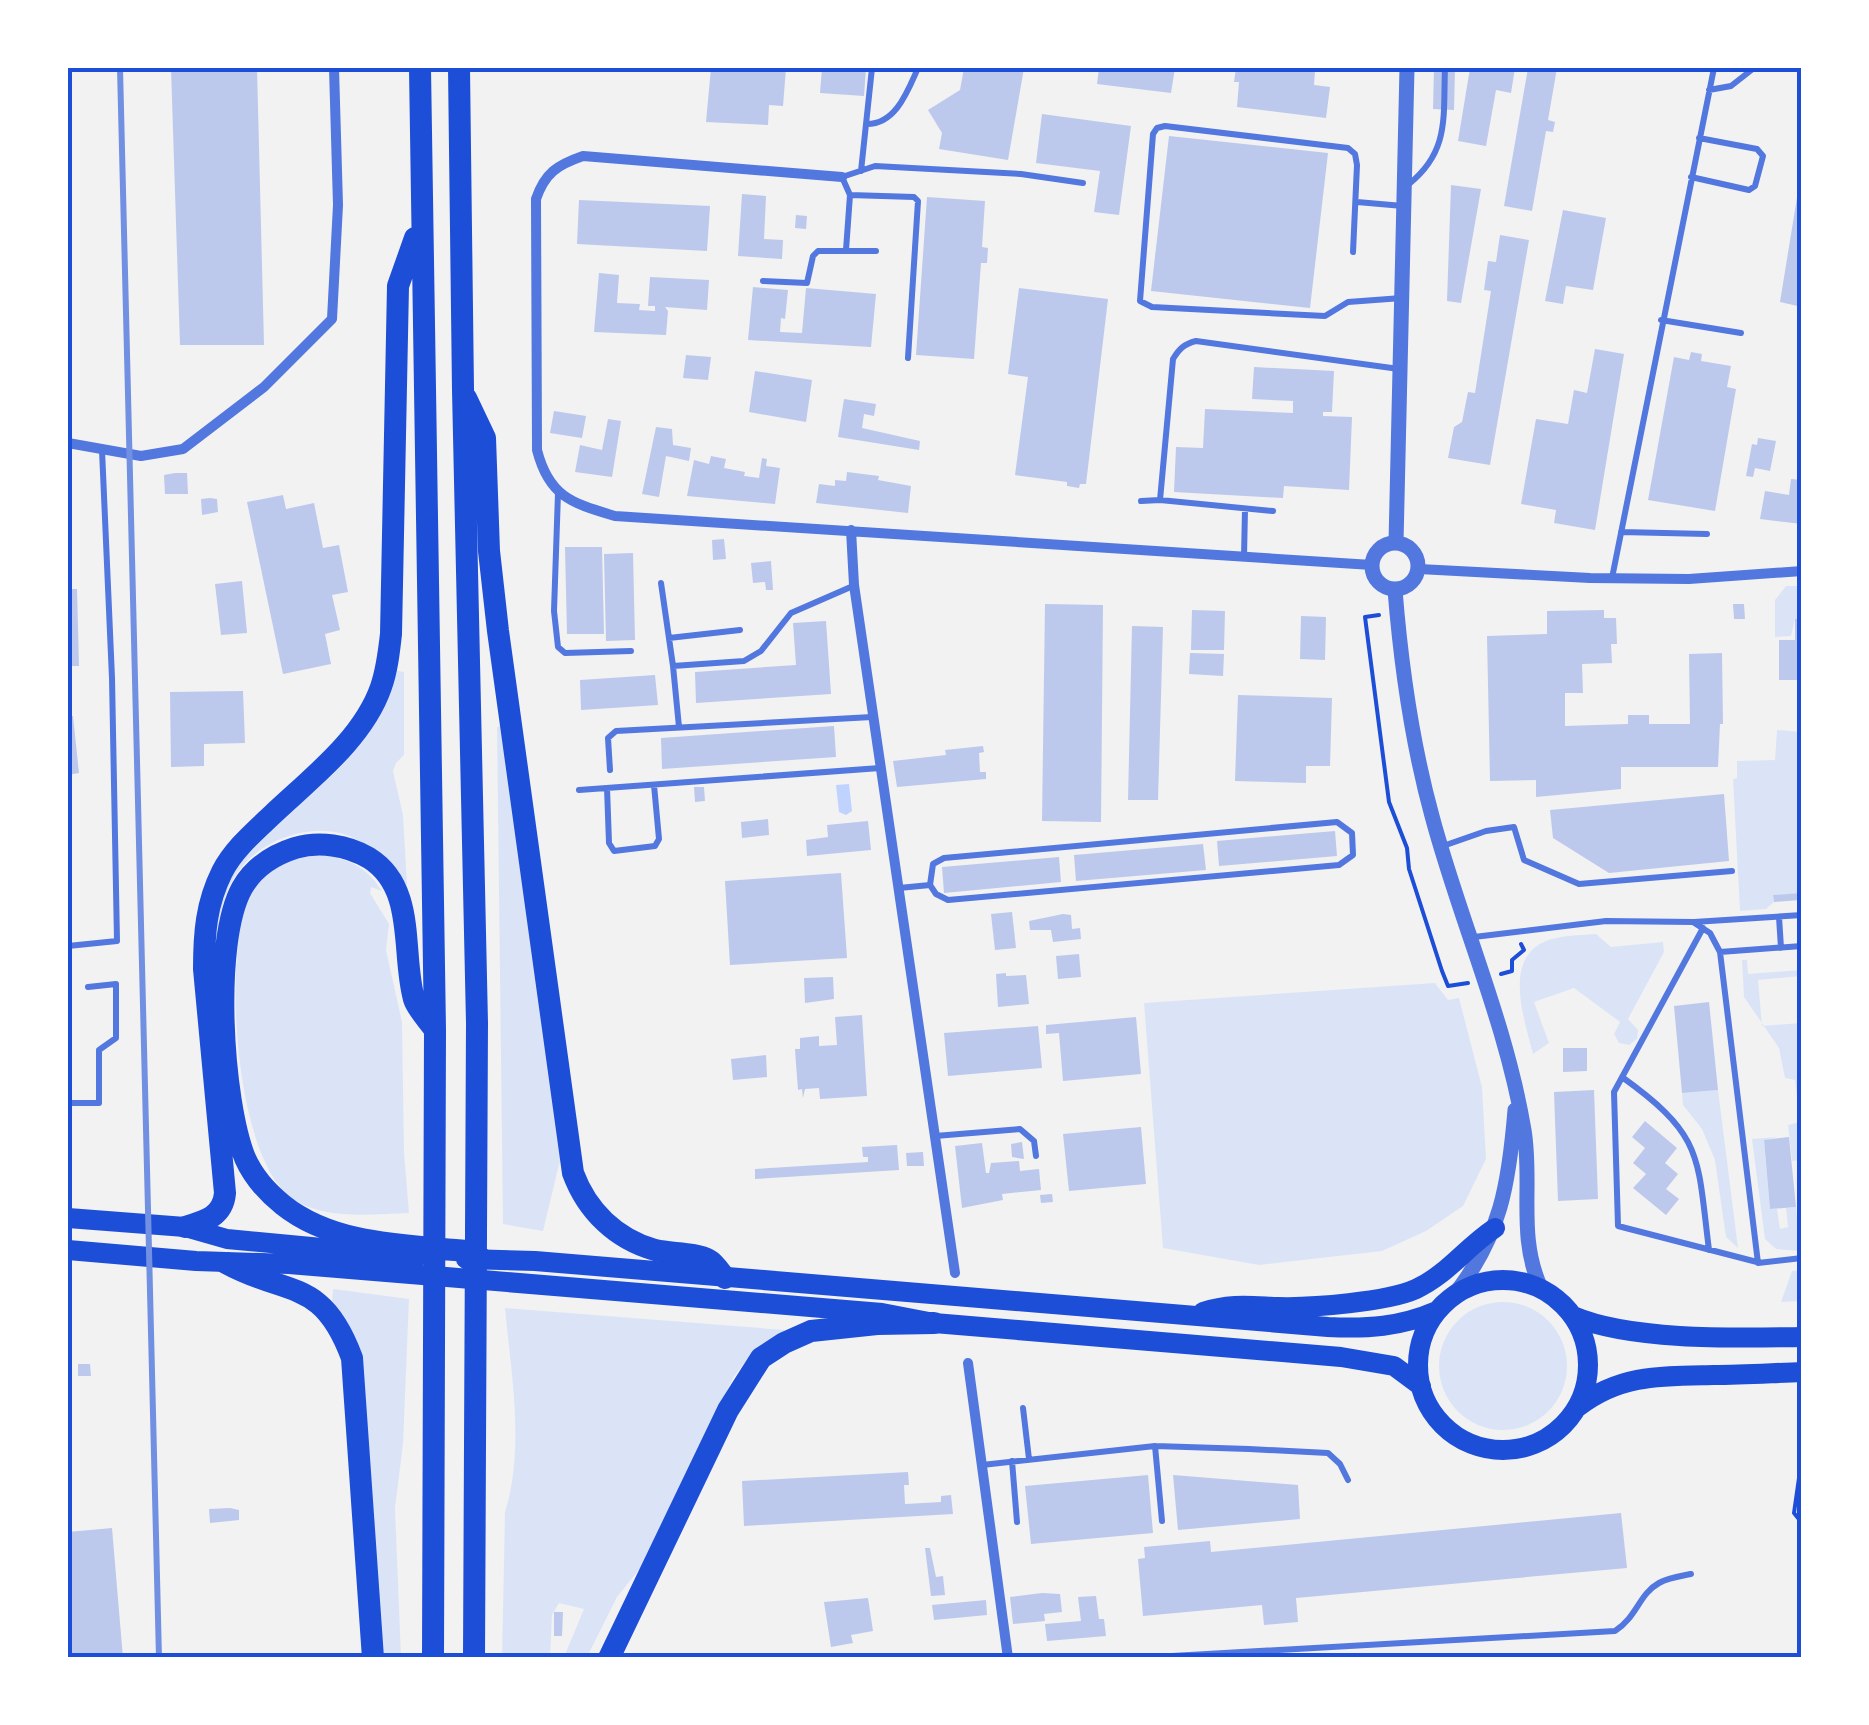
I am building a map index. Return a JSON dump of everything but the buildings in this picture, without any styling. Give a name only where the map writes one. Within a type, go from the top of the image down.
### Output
[{"type":"highway","points":[[420,68],[435,1030],[434,1658]]},
{"type":"highway","points":[[460,68],[463,390],[478,1023],[474,1658]]},
{"type":"highway","points":[[186,1226],[205,1222],[215,1214],[224,1205],[225,1193],[204,969],[204,932],[214,889],[237,850],[354,734],[370,711],[386,666],[391,634],[398,286],[420,224]]},
{"type":"highway","points":[[463,390],[485,438],[498,631],[573,1173],[592,1209],[628,1239],[653,1249],[709,1260],[725,1278]]},
{"type":"highway","points":[[435,1030],[414,1002],[406,928],[398,895],[370,859],[319,843],[275,856],[256,868],[243,886],[226,933],[227,1050],[238,1133],[253,1172],[284,1206],[366,1255],[466,1251],[480,1257]]},
{"type":"highway","points":[[226,1263],[300,1292],[322,1306],[344,1337],[355,1382],[372,1658]]},
{"type":"highway","points":[[609,1658],[728,1410],[762,1358],[811,1332],[858,1325],[934,1323]]},
{"type":"main road","points":[[68,1218],[186,1226],[227,1240],[366,1255],[536,1285],[882,1312],[934,1323],[1380,1361],[1405,1372],[1420,1386],[1436,1418],[1465,1441],[1482,1447],[1518,1448],[1536,1443],[1565,1423],[1576,1408],[1588,1362],[1574,1316]]},
{"type":"main road","points":[[1191,1316],[1229,1304],[1282,1307],[1412,1291],[1439,1277],[1495,1228]]},
{"type":"main road","points":[[68,1250],[226,1263],[366,1255]]},
{"type":"main road","points":[[480,1257],[1366,1329],[1398,1326],[1436,1312]]},
{"type":"main road","points":[[1420,1386],[1420,1347],[1436,1312],[1454,1295],[1488,1281],[1506,1280],[1541,1288],[1574,1316],[1590,1323],[1718,1336],[1802,1337]]},
{"type":"main road","points":[[1576,1408],[1594,1394],[1650,1376],[1802,1372]]},
{"type":"street","points":[[68,443],[141,456],[183,449],[264,386],[332,319],[338,205],[334,68]]},
{"type":"street","points":[[1396,543],[1406,68]]},
{"type":"street","points":[[842,178],[583,156],[560,164],[543,178],[536,199],[537,450],[544,474],[558,492],[580,506],[615,516],[1372,565]]},
{"type":"street","points":[[852,530],[854,585],[955,1273]]},
{"type":"street","points":[[1396,543],[1410,548],[1418,569],[1413,582],[1395,590],[1381,585],[1372,565],[1382,547],[1396,543]]},
{"type":"street","points":[[1418,569],[1689,579],[1802,571]]},
{"type":"street","points":[[1395,590],[1416,748],[1442,846],[1507,1052],[1525,1133],[1527,1247],[1541,1288]]},
{"type":"street","points":[[1454,1295],[1482,1258],[1495,1228],[1511,1160],[1516,1096]]},
{"type":"street","points":[[968,1363],[1008,1658]]},
{"type":"lane","points":[[861,171],[872,68]]},
{"type":"lane","points":[[866,124],[876,124],[889,116],[904,100],[918,68]]},
{"type":"lane","points":[[1404,188],[1427,169],[1438,152],[1445,68]]},
{"type":"lane","points":[[1612,578],[1714,68]]},
{"type":"lane","points":[[1709,90],[1731,86],[1754,68]]},
{"type":"lane","points":[[1353,252],[1358,166],[1355,154],[1348,148],[1164,126],[1153,134],[1140,301],[1152,307],[1325,316],[1348,302],[1402,298]]},
{"type":"lane","points":[[1691,176],[1749,190],[1755,186],[1763,156],[1757,149],[1699,138]]},
{"type":"lane","points":[[846,250],[850,194],[842,178],[875,166],[1021,174],[1083,184]]},
{"type":"lane","points":[[850,194],[914,197],[918,201],[908,358]]},
{"type":"lane","points":[[1357,202],[1404,206]]},
{"type":"lane","points":[[763,281],[806,283],[818,251],[876,251]]},
{"type":"lane","points":[[1662,320],[1741,333]]},
{"type":"lane","points":[[1160,500],[1173,359],[1186,343],[1196,341],[1400,369]]},
{"type":"lane","points":[[68,946],[117,942],[112,678],[102,449]]},
{"type":"lane","points":[[558,492],[554,610],[558,647],[565,653],[631,651]]},
{"type":"lane","points":[[1141,502],[1160,500],[1273,510]]},
{"type":"lane","points":[[1244,558],[1245,509]]},
{"type":"lane","points":[[1621,532],[1707,534]]},
{"type":"lane","points":[[661,584],[679,727]]},
{"type":"lane","points":[[673,666],[744,660],[761,651],[792,613],[854,585]]},
{"type":"lane","points":[[669,638],[740,630]]},
{"type":"lane","points":[[610,770],[608,738],[616,731],[874,718]]},
{"type":"lane","points":[[579,790],[881,768]]},
{"type":"lane","points":[[607,788],[609,844],[614,851],[655,846],[659,840],[654,785]]},
{"type":"lane","points":[[1337,822],[1352,832],[1354,846],[1353,855],[1338,865],[948,900],[936,894],[930,884],[932,864],[944,858],[1337,822]]},
{"type":"lane","points":[[1442,846],[1486,831],[1514,827],[1524,860],[1579,884],[1732,872]]},
{"type":"lane","points":[[899,888],[930,884]]},
{"type":"lane","points":[[1471,937],[1606,921],[1693,922],[1802,915]]},
{"type":"lane","points":[[1779,916],[1782,948]]},
{"type":"lane","points":[[1693,922],[1710,933],[1720,952],[1758,1263]]},
{"type":"lane","points":[[1702,928],[1614,1092],[1618,1226],[1758,1263],[1802,1258]]},
{"type":"lane","points":[[1720,952],[1802,946]]},
{"type":"lane","points":[[68,1103],[99,1103],[99,1050],[116,1038],[116,984],[88,987]]},
{"type":"lane","points":[[1622,1077],[1660,1104],[1683,1130],[1698,1159],[1708,1250]]},
{"type":"lane","points":[[935,1136],[1020,1129],[1034,1141],[1036,1156]]},
{"type":"lane","points":[[1023,1408],[1029,1459]]},
{"type":"lane","points":[[982,1465],[1155,1446],[1328,1453],[1340,1464],[1348,1480]]},
{"type":"lane","points":[[1155,1446],[1162,1521]]},
{"type":"lane","points":[[1012,1461],[1017,1522]]},
{"type":"lane","points":[[1136,1658],[1615,1631],[1631,1620],[1652,1588],[1691,1574]]},
{"type":"lane","points":[[1274,1648],[1274,1658]]},
{"type":"path","points":[[1800,1471],[1794,1513],[1802,1523]]},
{"type":"shaded area","points":[[1786,586],[1801,586],[1801,618],[1795,619],[1791,636],[1775,637],[1775,600]]},
{"type":"shaded area","points":[[393,670],[404,672],[404,755],[393,771],[403,815],[407,885],[366,846],[345,835],[311,831],[294,835],[261,849],[237,873],[225,899],[216,946],[212,938],[226,878]]},
{"type":"shaded area","points":[[500,726],[561,1156],[543,1231],[503,1224],[497,727]]},
{"type":"shaded area","points":[[1777,730],[1801,732],[1801,903],[1799,893],[1773,896],[1774,902],[1766,909],[1740,911],[1733,779],[1737,778],[1737,761],[1775,760]]},
{"type":"shaded area","points":[[313,853],[353,863],[382,891],[371,887],[370,893],[389,924],[386,950],[402,1022],[409,1213],[336,1213],[296,1201],[275,1180],[259,1146],[247,1103],[236,1006],[242,921],[251,892],[263,877],[286,862]]},
{"type":"shaded area","points":[[1596,934],[1611,947],[1663,942],[1664,952],[1628,1019],[1638,1030],[1637,1039],[1629,1045],[1619,1043],[1614,1034],[1620,1022],[1574,988],[1534,1002],[1549,1043],[1533,1054],[1521,1005],[1521,970],[1527,956],[1538,945],[1556,938]]},
{"type":"shaded area","points":[[1742,960],[1747,960],[1748,974],[1801,970],[1801,976],[1758,980],[1762,1023],[1744,997]]},
{"type":"shaded area","points":[[1435,983],[1448,1000],[1459,998],[1482,1087],[1486,1159],[1463,1206],[1426,1231],[1382,1251],[1259,1265],[1163,1248],[1144,1003]]},
{"type":"shaded area","points":[[1801,1023],[1801,1160],[1792,1161],[1788,1125],[1800,1122],[1795,1080],[1785,1078],[1779,1048],[1764,1026]]},
{"type":"shaded area","points":[[1718,1090],[1738,1248],[1726,1237],[1715,1160],[1702,1129],[1683,1105],[1682,1093]]},
{"type":"shaded area","points":[[1777,1137],[1764,1141],[1770,1209],[1777,1209],[1780,1229],[1788,1227],[1786,1208],[1796,1207],[1797,1219],[1801,1219],[1801,1251],[1776,1249],[1765,1239],[1752,1139]]},
{"type":"shaded area","points":[[1801,1270],[1801,1301],[1781,1302],[1792,1271]]},
{"type":"shaded area","points":[[333,1289],[409,1299],[403,1444],[395,1508],[401,1657],[382,1657],[354,1337],[332,1302]]},
{"type":"shaded area","points":[[1503,1302],[1527,1307],[1548,1321],[1562,1342],[1567,1366],[1562,1390],[1548,1411],[1527,1425],[1503,1430],[1479,1425],[1458,1411],[1444,1390],[1439,1366],[1444,1342],[1458,1321],[1479,1307]]},
{"type":"shaded area","points":[[505,1308],[785,1330],[747,1359],[733,1378],[642,1566],[617,1597],[587,1657],[564,1657],[584,1609],[559,1603],[552,1615],[550,1657],[502,1658],[505,1512],[515,1436]]},
{"type":"water","points":[[849,784],[852,811],[846,815],[839,812],[836,785]]},
{"type":"railway","points":[[120,68],[159,1658]]}]
